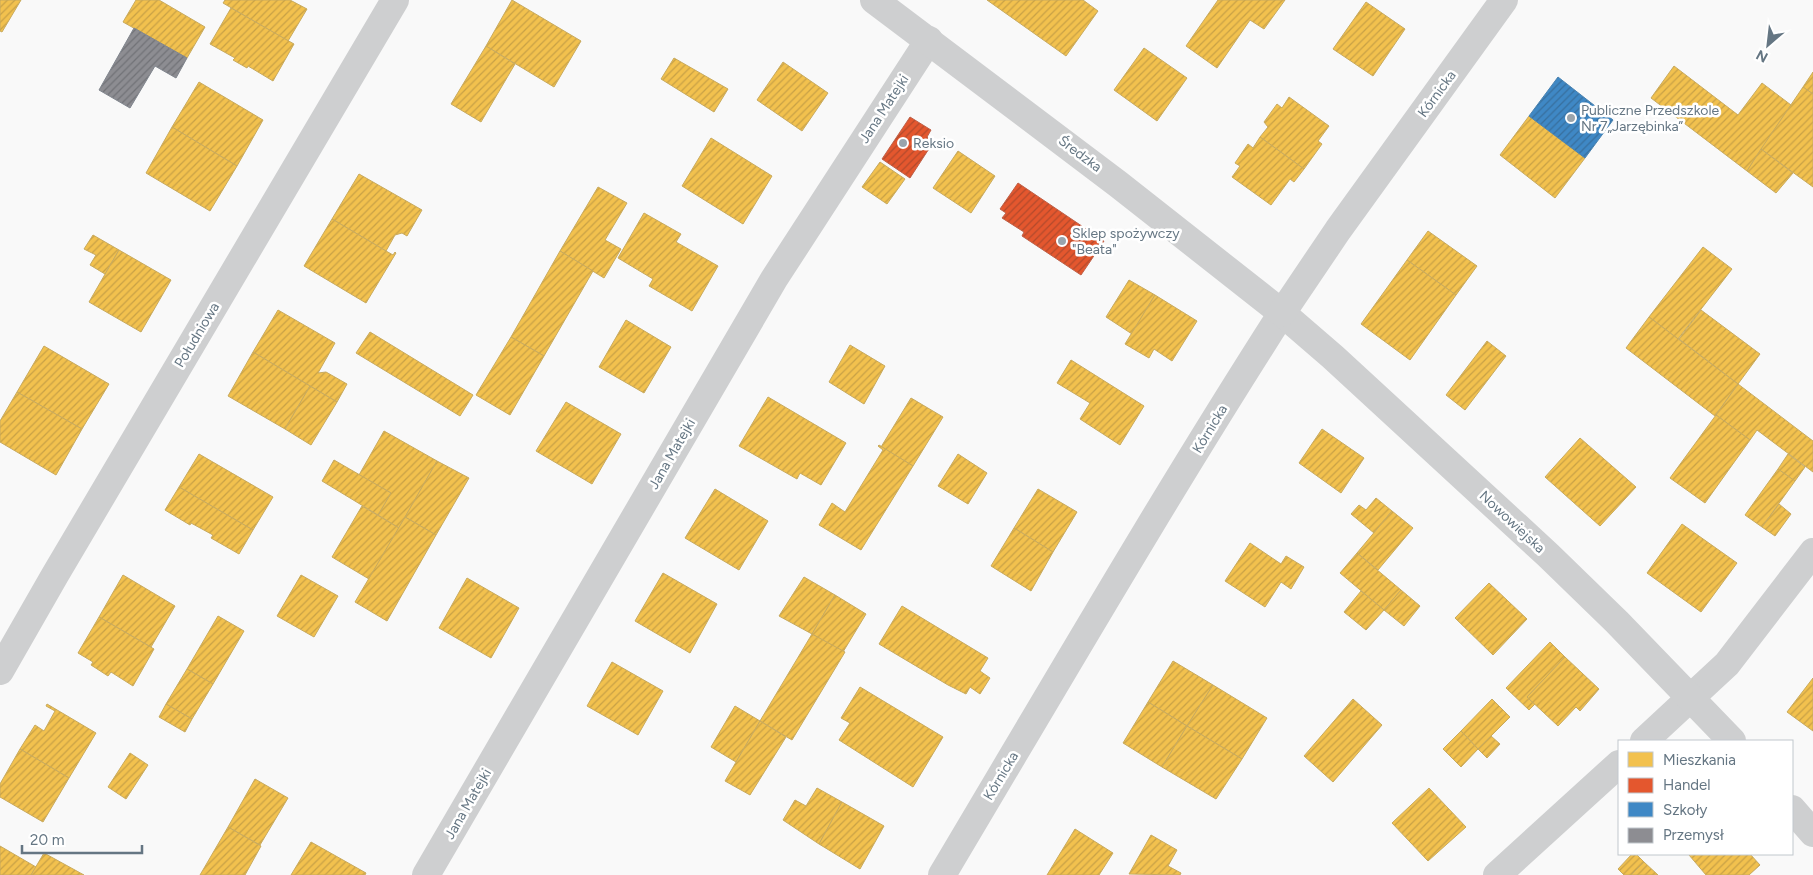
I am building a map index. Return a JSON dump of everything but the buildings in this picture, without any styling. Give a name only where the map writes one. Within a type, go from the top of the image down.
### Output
[{"type":"street","name":"Południowa","points":[[0,671],[395,0]]},
{"type":"street","name":"Średzka","points":[[874,0],[1110,178],[1282,313]]},
{"type":"street","name":"Kórnicka","points":[[942,875],[1235,386],[1338,230],[1504,0]]},
{"type":"street","name":"Jana Matejki","points":[[426,875],[774,279],[929,40]]},
{"type":"street","name":"Nowowiejska","points":[[1282,313],[1344,366],[1548,555],[1617,622],[1731,740]]},
{"type":"street","points":[[1645,740],[1727,664],[1813,552]]},
{"type":"street","points":[[1498,875],[1618,765]]},
{"type":"street","points":[[1793,809],[1813,833]]},
{"type":"place","name":"Publiczne Przedszkole Nr 7„Jarzębinka”","points":[[1571,118]]},
{"type":"place","name":"Reksio","points":[[903,143]]},
{"type":"place","name":"Sklep spożywczy \"Beata\"","points":[[1062,241]]}]
